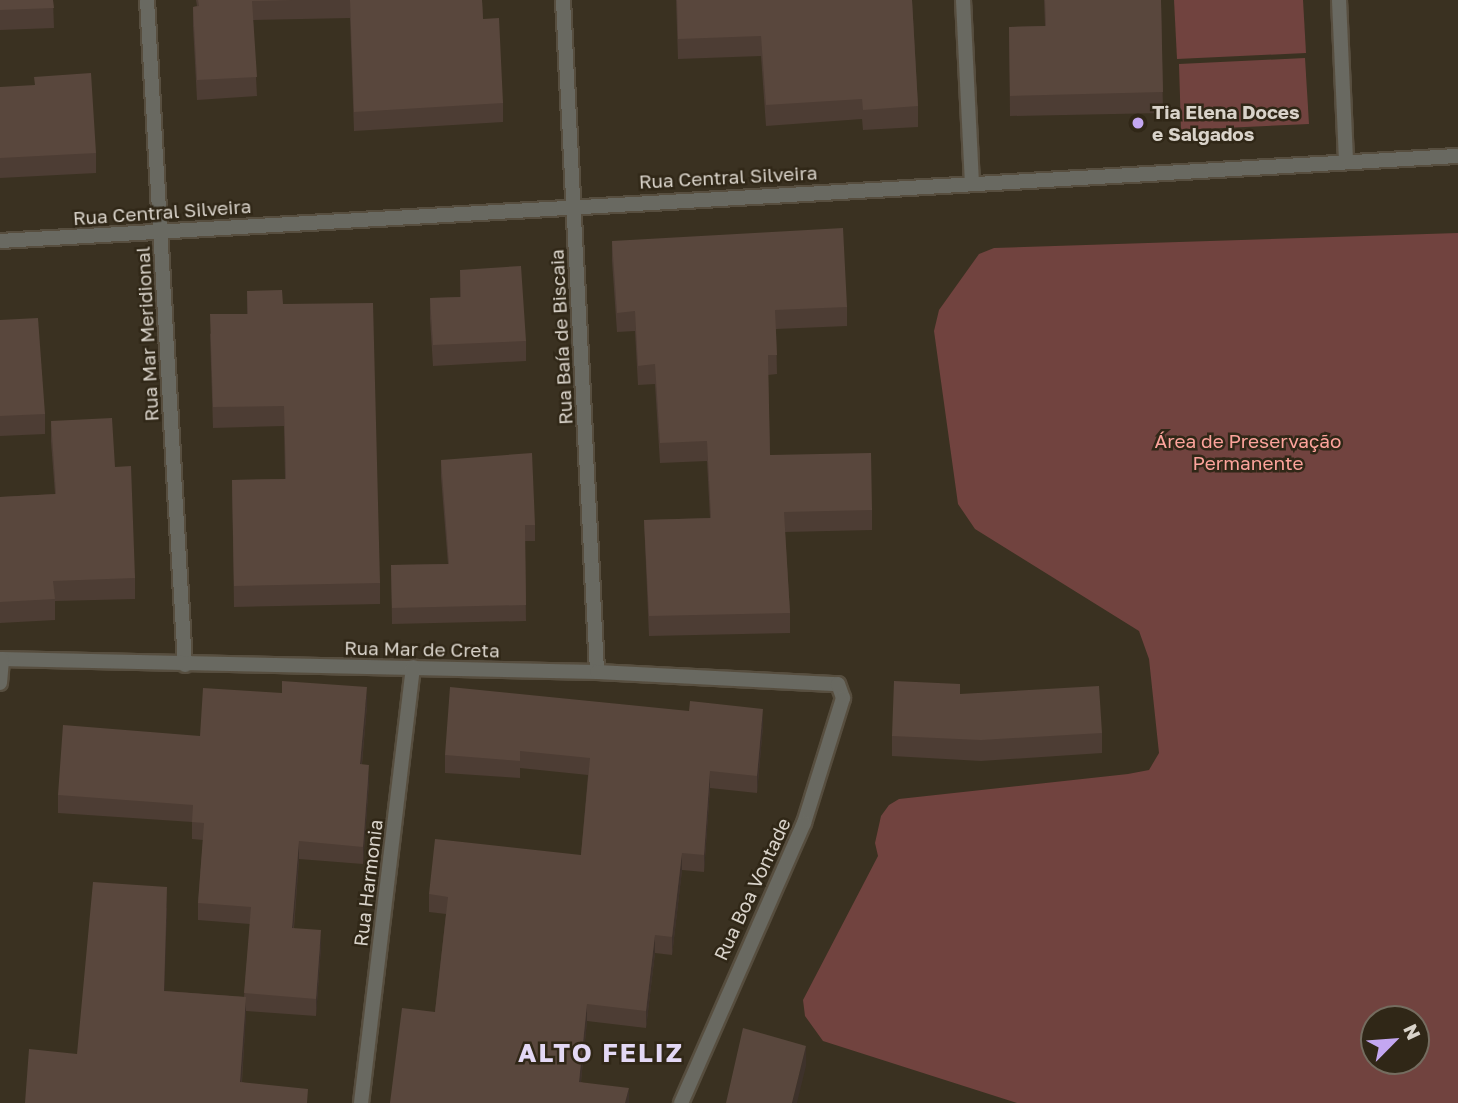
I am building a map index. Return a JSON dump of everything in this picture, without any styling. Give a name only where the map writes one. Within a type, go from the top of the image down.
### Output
[{"type":"street","name":"Rua Mar Meridional","points":[[147,0],[185,665]]},
{"type":"street","name":"Rua Baía de Biscaia","points":[[563,0],[597,673]]},
{"type":"street","points":[[963,0],[972,184]]},
{"type":"street","points":[[1339,0],[1346,162]]},
{"type":"street","name":"Rua Central Silveira","points":[[0,241],[574,204],[1458,156]]},
{"type":"street","points":[[0,683],[1,659]]},
{"type":"street","name":"Rua Mar de Creta","points":[[1,659],[597,673],[826,681],[842,687]]},
{"type":"street","name":"Rua Harmonia","points":[[361,1103],[413,667]]},
{"type":"street","name":"Rua Boa Vontade","points":[[681,1103],[804,823],[843,698],[842,687]]},
{"type":"green space","points":[[1174,0],[1303,0],[1306,53],[1177,59]]},
{"type":"green space","points":[[1305,58],[1309,124],[1181,130],[1179,64]]},
{"type":"green space","name":"Área de Preservação Permanente","points":[[1458,233],[1458,1103],[1017,1103],[823,1041],[805,1016],[803,1000],[878,856],[875,843],[881,816],[889,805],[899,799],[1149,770],[1159,753],[1149,659],[1139,631],[975,529],[958,504],[934,331],[939,310],[979,254],[994,248]]},
{"type":"building","points":[[0,0],[53,0],[54,8],[0,10]]},
{"type":"building","points":[[198,0],[293,0],[252,1],[257,77],[197,80],[193,7],[199,6]]},
{"type":"building","points":[[350,0],[482,0],[483,19],[499,18],[503,103],[354,112]]},
{"type":"building","points":[[677,0],[912,0],[918,106],[863,110],[862,99],[766,105],[761,36],[678,39]]},
{"type":"building","points":[[1045,0],[1161,0],[1163,92],[1010,96],[1009,27],[1046,26]]},
{"type":"building","points":[[91,73],[96,153],[0,158],[0,87],[35,85],[34,77]]},
{"type":"building","points":[[843,228],[847,307],[775,310],[777,355],[768,355],[770,455],[871,453],[872,510],[784,512],[790,613],[649,616],[644,520],[711,518],[707,441],[660,443],[655,364],[638,366],[635,311],[617,313],[612,241]]},
{"type":"building","points":[[521,266],[526,341],[433,345],[430,298],[461,297],[460,270]]},
{"type":"building","points":[[282,290],[283,304],[373,303],[380,583],[234,586],[232,480],[286,479],[284,406],[213,407],[210,314],[248,314],[247,291]]},
{"type":"building","points":[[38,318],[45,414],[0,416],[0,320]]},
{"type":"building","points":[[112,418],[115,467],[131,466],[135,578],[53,581],[55,599],[0,602],[0,497],[56,494],[51,421]]},
{"type":"building","points":[[532,453],[535,525],[525,525],[526,605],[392,608],[391,565],[449,564],[441,460]]},
{"type":"building","points":[[282,681],[367,687],[360,764],[369,765],[363,847],[299,841],[292,928],[321,930],[316,999],[244,993],[251,907],[198,903],[204,823],[192,822],[193,805],[58,795],[63,725],[200,736],[203,688],[282,693]]},
{"type":"building","points":[[894,681],[960,684],[960,694],[1099,686],[1102,733],[981,740],[892,736]]},
{"type":"building","points":[[450,687],[689,711],[690,701],[763,709],[757,776],[710,771],[704,855],[682,853],[672,937],[655,935],[646,1011],[587,1004],[579,1082],[629,1088],[625,1103],[390,1103],[402,1008],[435,1012],[448,897],[429,894],[435,839],[581,855],[590,758],[520,751],[520,761],[445,755]]},
{"type":"building","points":[[93,882],[167,887],[164,991],[246,997],[240,1082],[308,1089],[307,1103],[25,1103],[29,1049],[77,1054]]},
{"type":"building","points":[[743,1028],[806,1046],[792,1103],[726,1103]]},
{"type":"place","name":"Tia Elena Doces e Salgados","points":[[1138,123]]},
{"type":"district","name":"ALTO FELIZ","points":[[601,1053]]}]
